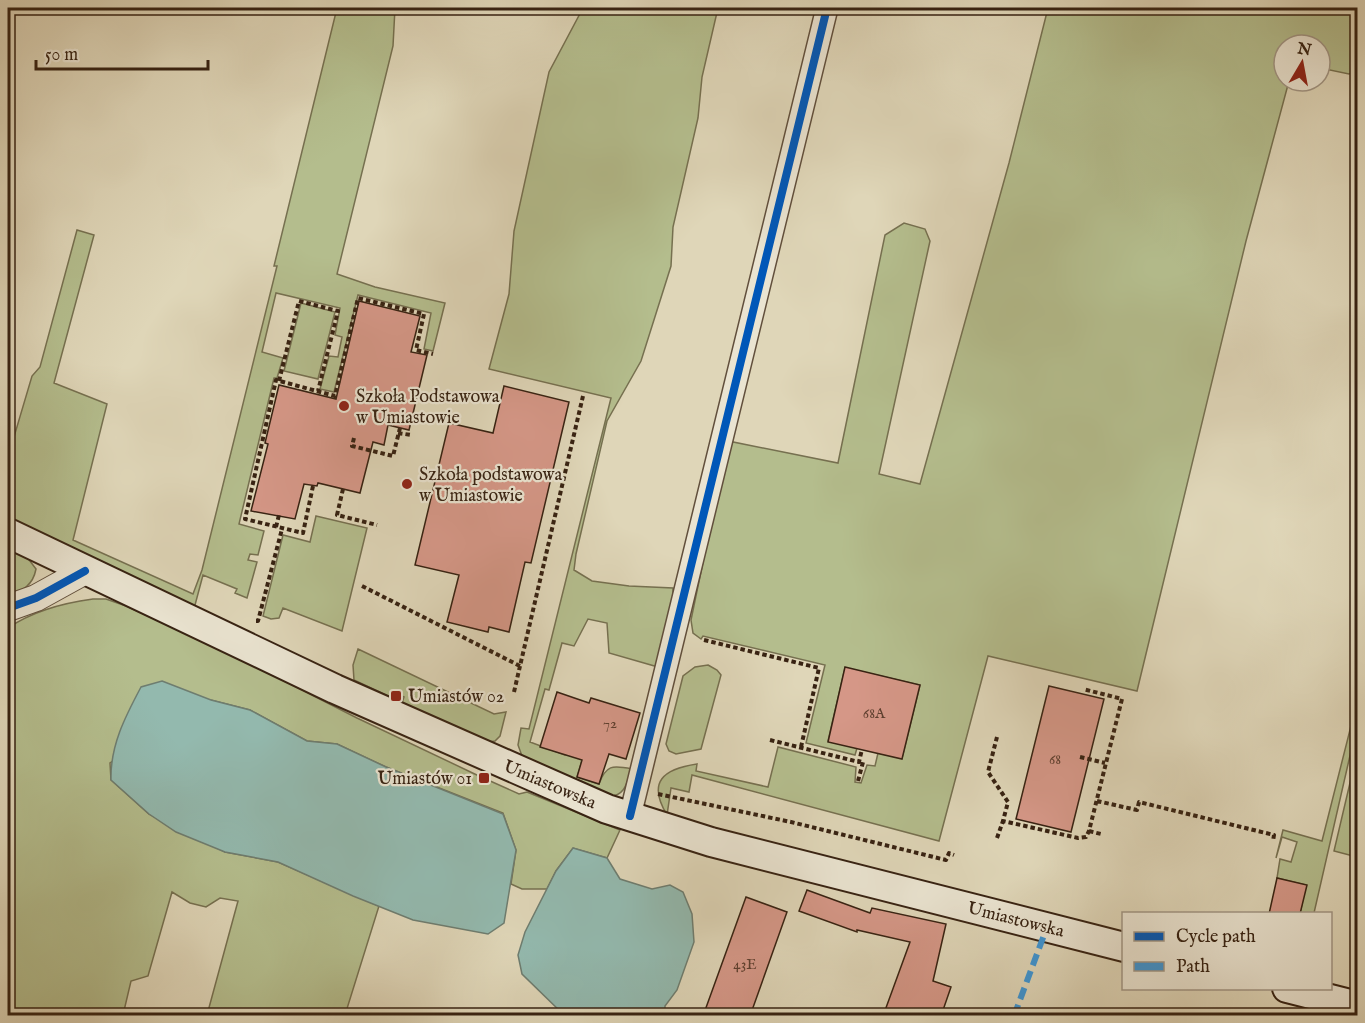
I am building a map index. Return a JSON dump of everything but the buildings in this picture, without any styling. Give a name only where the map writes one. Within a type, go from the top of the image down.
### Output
[{"type":"main road","name":"Umiastowska","points":[[8,533],[407,722],[606,809],[711,842],[1122,946]]},
{"type":"main road","points":[[1295,990],[1358,1006]]},
{"type":"street","points":[[630,816],[827,8]]},
{"type":"street","points":[[8,608],[36,598],[85,571]]},
{"type":"path","points":[[314,486],[303,533],[245,519],[276,380],[335,396],[358,298],[424,314],[416,350],[433,354]]},
{"type":"path","points":[[279,381],[299,301],[338,311],[318,391]]},
{"type":"path","points":[[513,692],[583,396]]},
{"type":"path","points":[[354,438],[352,446],[393,456],[399,430],[411,435]]},
{"type":"path","points":[[372,451],[374,443]]},
{"type":"path","points":[[343,489],[337,515],[377,525]]},
{"type":"path","points":[[276,527],[279,515]]},
{"type":"path","points":[[252,621],[258,621],[282,529]]},
{"type":"path","points":[[363,586],[520,666]]},
{"type":"path","points":[[704,640],[819,668],[801,747]]},
{"type":"path","points":[[1003,821],[1078,838],[1086,837],[1122,699],[1083,689]]},
{"type":"path","points":[[997,737],[988,772],[1008,802],[997,838]]},
{"type":"path","points":[[770,740],[863,762],[858,781]]},
{"type":"path","points":[[859,762],[862,749]]},
{"type":"path","points":[[1080,757],[1105,763]]},
{"type":"path","points":[[658,794],[791,822],[946,860],[949,853],[954,855]]},
{"type":"path","points":[[1097,801],[1137,810],[1139,802],[1219,824],[1274,835],[1273,841]]},
{"type":"path","points":[[1089,831],[1101,834]]},
{"type":"green space","points":[[337,8],[395,8],[393,46],[337,274],[375,287],[445,303],[433,351],[424,349],[431,313],[358,295],[334,392],[320,389],[329,356],[338,357],[342,337],[335,335],[340,308],[276,293],[262,352],[283,358],[277,378],[274,378],[239,524],[264,531],[258,555],[250,554],[248,560],[257,562],[247,598],[235,593],[237,589],[203,575],[195,605],[185,607],[8,518],[8,457],[32,376],[40,367],[77,230],[94,235],[54,383],[107,404],[73,540],[193,594],[202,570],[277,266],[274,266]]},
{"type":"green space","points":[[583,8],[718,8],[702,77],[698,118],[673,227],[671,266],[641,361],[607,421],[574,570],[592,581],[673,588],[673,607],[658,667],[609,653],[607,623],[588,619],[574,646],[562,643],[549,690],[545,689],[530,742],[565,755],[572,731],[584,754],[577,777],[599,784],[604,773],[611,768],[632,769],[622,791],[610,796],[522,756],[518,745],[521,728],[529,729],[611,398],[489,369],[509,294],[514,231],[549,72]]},
{"type":"green space","points":[[1048,8],[1357,8],[1357,71],[1349,74],[1332,70],[1332,33],[1272,33],[1272,93],[1286,93],[1246,241],[1137,691],[988,656],[939,841],[692,775],[689,792],[671,788],[667,815],[658,794],[659,786],[667,774],[685,766],[697,764],[696,771],[768,787],[778,747],[856,767],[855,782],[861,783],[867,765],[875,766],[878,753],[902,758],[920,685],[845,668],[828,741],[857,748],[855,755],[806,743],[825,665],[703,636],[701,639],[693,633],[691,620],[728,441],[838,463],[885,235],[904,223],[925,229],[930,241],[879,474],[920,484],[1009,163]]},
{"type":"green space","points":[[301,303],[335,312],[318,379],[284,371]]},
{"type":"green space","points":[[316,516],[367,528],[342,631],[283,608],[279,618],[271,619],[263,616],[283,535],[310,542]]},
{"type":"green space","points":[[8,547],[27,557],[36,569],[26,586],[8,595]]},
{"type":"green space","points":[[93,599],[106,599],[126,606],[223,650],[487,782],[488,780],[519,794],[527,792],[620,830],[607,858],[573,848],[556,871],[547,889],[522,889],[511,884],[516,850],[503,813],[386,767],[337,744],[307,741],[250,710],[211,700],[110,763],[111,780],[149,814],[225,852],[278,862],[379,906],[345,1015],[207,1015],[238,901],[220,898],[206,907],[190,903],[172,892],[148,976],[131,981],[123,1015],[8,1016],[8,628],[49,609]]},
{"type":"green space","points":[[358,649],[494,714],[506,712],[500,736],[495,741],[488,742],[402,703],[404,697],[392,692],[390,697],[354,680],[353,665]]},
{"type":"green space","points":[[708,665],[721,675],[701,749],[676,754],[669,751],[666,744],[683,676],[695,667]]},
{"type":"green space","points":[[1355,710],[1357,710],[1357,725],[1314,912],[1300,912],[1306,885],[1277,878],[1280,859],[1291,862],[1297,842],[1282,837],[1276,858],[1283,830],[1322,841]]},
{"type":"green space","points":[[1357,753],[1357,857],[1334,851]]},
{"type":"water","points":[[162,681],[211,700],[250,710],[307,741],[337,744],[386,767],[503,814],[516,850],[504,923],[488,934],[413,920],[278,862],[225,852],[176,832],[149,814],[111,780],[111,767],[120,732],[141,687]]},
{"type":"water","points":[[573,848],[607,858],[620,879],[652,889],[670,885],[683,892],[692,914],[694,942],[677,990],[665,1006],[665,1015],[564,1015],[522,974],[518,955],[525,932],[556,871]]},
{"type":"marked path","points":[[1014,1016],[1047,927]]},
{"type":"cycle path","points":[[630,816],[827,8]]},
{"type":"cycle path","points":[[8,608],[36,598],[85,571]]},
{"type":"place","name":"Szkoła Podstawowa w Umiastowie","points":[[344,406]]},
{"type":"place","name":"Szkoła podstawowa w Umiastowie","points":[[407,484]]},
{"type":"place","name":"Umiastów 02","points":[[396,696]]},
{"type":"place","name":"Umiastów 01","points":[[484,778]]}]
